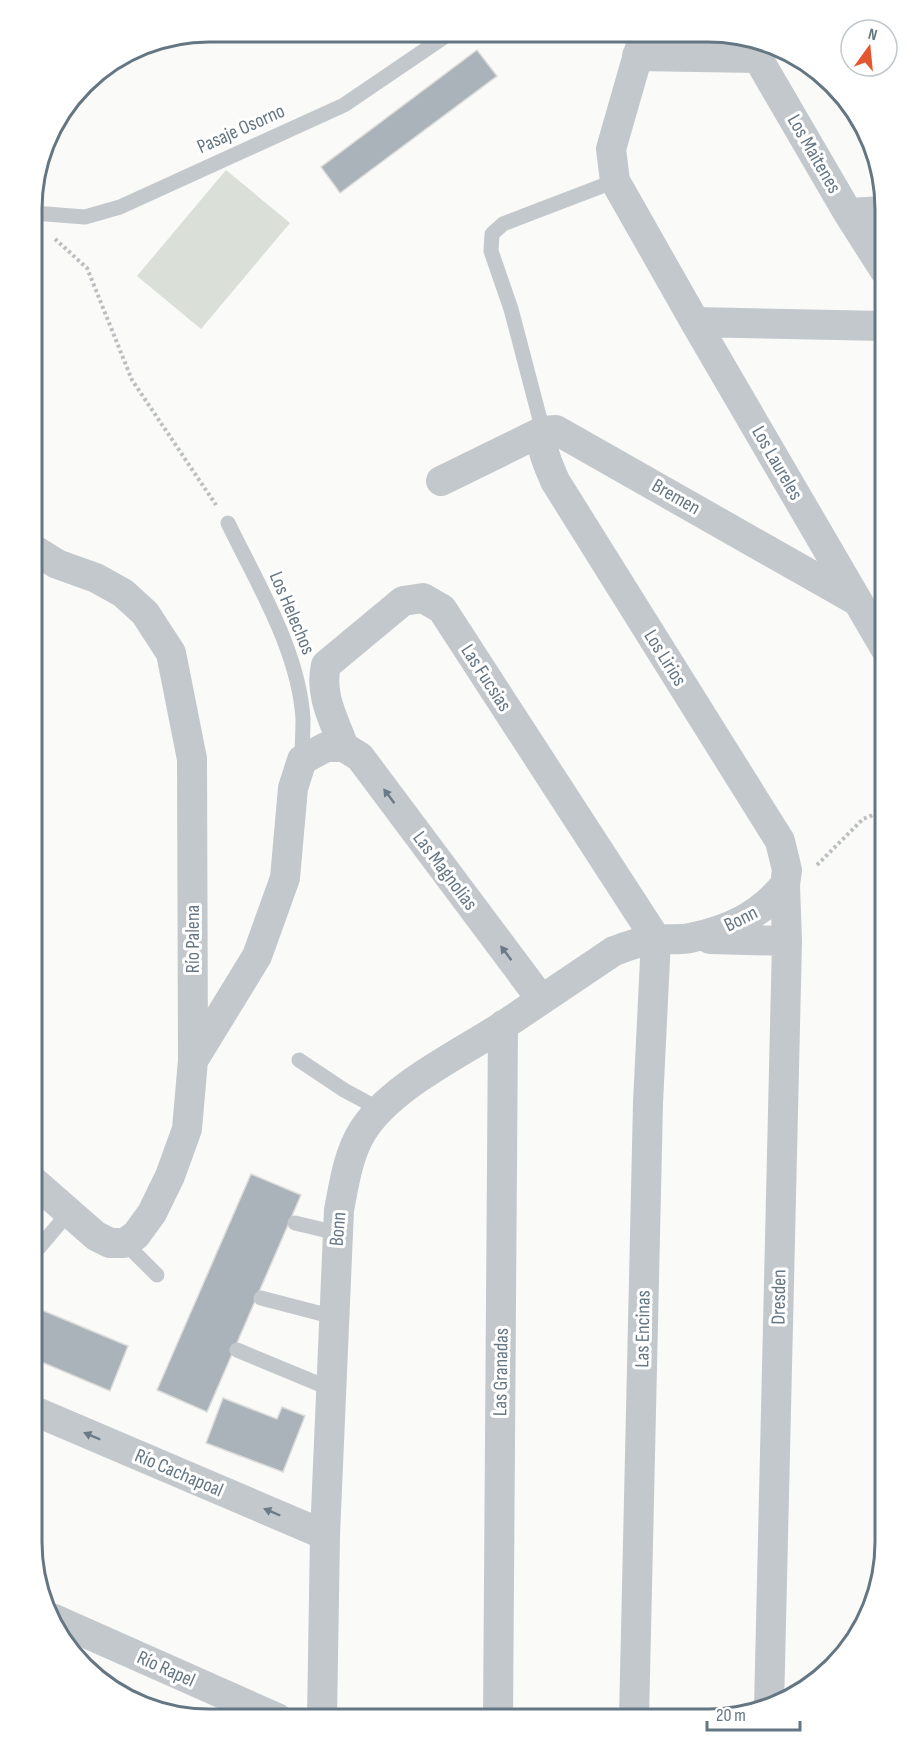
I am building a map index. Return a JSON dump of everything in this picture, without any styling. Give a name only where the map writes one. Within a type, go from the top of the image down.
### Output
[{"type":"street","name":"Los Laureles","points":[[748,47],[640,45],[611,149],[615,181],[860,603]]},
{"type":"street","name":"Los Maitenes","points":[[752,48],[875,255]]},
{"type":"street","points":[[848,213],[875,212]]},
{"type":"street","points":[[695,322],[875,326]]},
{"type":"street","name":"Bremen","points":[[543,431],[556,430],[570,436],[860,603]]},
{"type":"street","points":[[441,481],[543,431]]},
{"type":"street","name":"Los Lirios","points":[[543,431],[541,442],[543,451],[555,481],[780,841],[787,870],[785,885]]},
{"type":"street","name":"Río Palena","points":[[42,560],[96,578],[123,593],[145,613],[171,653],[192,759],[194,1060],[187,1129],[170,1176],[153,1213],[136,1235],[125,1243]]},
{"type":"street","name":"Las Fucsias","points":[[344,747],[324,693],[323,678],[326,665],[403,601],[423,597],[442,609],[656,939]]},
{"type":"street","points":[[860,603],[875,630]]},
{"type":"street","points":[[194,1060],[257,956],[285,878],[293,788],[302,760],[326,747],[344,747]]},
{"type":"street","name":"Las Magnolias","points":[[344,747],[360,757],[541,999]]},
{"type":"street","name":"Bonn","points":[[689,939],[732,926],[760,911],[785,885]]},
{"type":"street","name":"Dresden","points":[[769,1697],[787,941],[785,885]]},
{"type":"street","name":"Bonn","points":[[322,1709],[325,1535],[337,1233],[339,1210],[349,1162],[362,1132],[380,1109],[396,1094],[614,951],[656,939],[787,941]]},
{"type":"street","name":"Las Encinas","points":[[634,1709],[648,1103],[656,939]]},
{"type":"street","name":"Las Granadas","points":[[498,1709],[503,1025]]},
{"type":"street","points":[[42,1189],[96,1236],[110,1243],[125,1243]]},
{"type":"street","name":"Río Cachapoal","points":[[42,1414],[325,1535]]},
{"type":"street","name":"Río Rapel","points":[[63,1623],[257,1709]]},
{"type":"lane","name":"Pasaje Osorno","points":[[42,214],[85,217],[120,207],[344,105],[437,42]]},
{"type":"lane","points":[[543,431],[511,309],[491,251],[492,234],[503,224],[615,181]]},
{"type":"lane","name":"Los Helechos","points":[[228,524],[285,641],[303,718],[302,760]]},
{"type":"lane","points":[[299,1060],[344,1090],[380,1109]]},
{"type":"lane","points":[[42,1244],[69,1212]]},
{"type":"lane","points":[[295,1223],[337,1233]]},
{"type":"lane","points":[[125,1243],[157,1275]]},
{"type":"lane","points":[[261,1298],[334,1317]]},
{"type":"lane","points":[[237,1350],[331,1389]]},
{"type":"path","points":[[48,232],[87,268],[132,380],[228,524]]},
{"type":"path","points":[[785,885],[812,869],[863,819],[875,814]]},
{"type":"shaded area","points":[[226,170],[290,223],[201,329],[137,276]]},
{"type":"building","points":[[477,50],[497,76],[340,193],[321,167]]},
{"type":"building","points":[[251,1174],[301,1195],[207,1412],[157,1390]]},
{"type":"building","points":[[42,1310],[128,1346],[110,1391],[42,1362]]},
{"type":"building","points":[[223,1398],[277,1419],[282,1407],[305,1416],[283,1472],[206,1443]]}]
